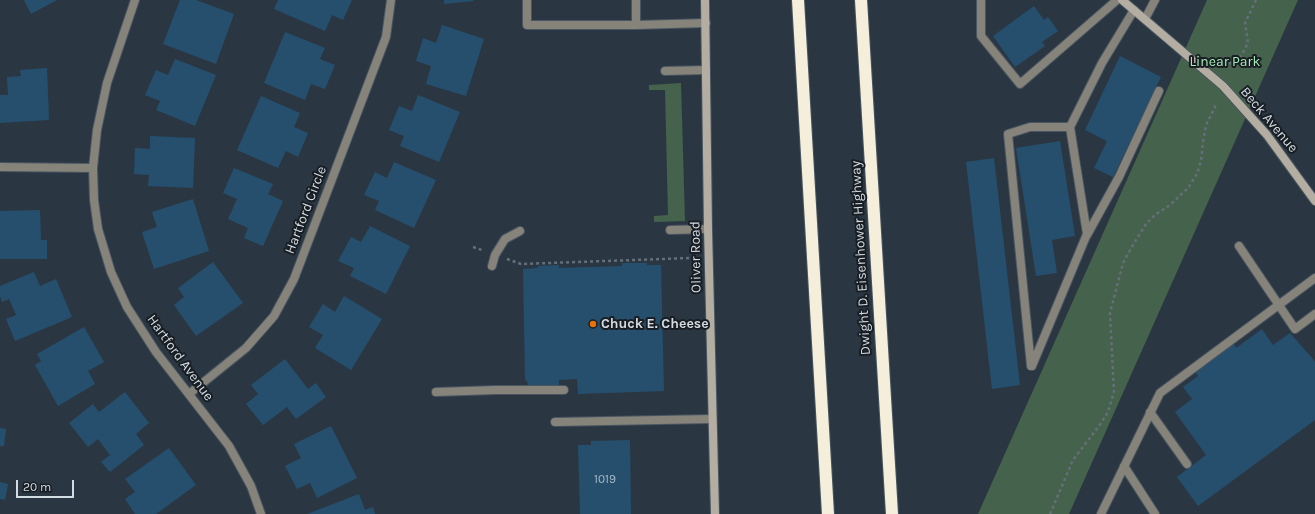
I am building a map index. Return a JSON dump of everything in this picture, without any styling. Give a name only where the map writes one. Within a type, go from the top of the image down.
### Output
[{"type":"highway","points":[[798,0],[828,514]]},
{"type":"highway","name":"Dwight D. Eisenhower Highway","points":[[861,0],[892,514]]},
{"type":"main road","name":"Oliver Road","points":[[705,0],[708,229],[715,514]]},
{"type":"main road","name":"Beck Avenue","points":[[1122,0],[1223,86],[1267,135],[1315,201]]},
{"type":"street","name":"Hartford Avenue","points":[[136,0],[107,83],[97,130],[93,168],[94,200],[98,229],[111,272],[127,307],[156,352],[229,446],[251,486],[261,514]]},
{"type":"street","name":"Hartford Circle","points":[[189,394],[246,348],[274,316],[294,279],[386,37],[391,0]]},
{"type":"street","points":[[527,0],[527,25],[636,25],[706,23]]},
{"type":"street","points":[[636,0],[636,25]]},
{"type":"street","points":[[981,0],[981,36],[1020,84],[1117,0]]},
{"type":"street","points":[[1145,19],[1155,0]]},
{"type":"street","points":[[1086,238],[1087,234],[1070,127],[1102,63],[1134,10]]},
{"type":"street","points":[[666,71],[706,70]]},
{"type":"street","points":[[1070,127],[1030,127],[1008,134],[1031,366],[1086,238],[1119,177],[1159,91]]},
{"type":"street","points":[[0,167],[93,168]]},
{"type":"street","points":[[670,230],[708,229]]},
{"type":"street","points":[[492,266],[495,255],[506,239],[520,230]]},
{"type":"street","points":[[1239,246],[1295,329],[1315,314]]},
{"type":"street","points":[[1101,514],[1160,393],[1315,278]]},
{"type":"street","points":[[436,392],[564,390]]},
{"type":"street","points":[[1150,412],[1187,464]]},
{"type":"street","points":[[555,422],[712,419]]},
{"type":"street","points":[[1124,466],[1155,514]]},
{"type":"path","points":[[1229,64],[1241,56],[1248,43],[1245,23],[1256,0]]},
{"type":"path","points":[[1050,514],[1072,460],[1108,412],[1114,392],[1110,313],[1123,263],[1146,224],[1188,188],[1197,174],[1201,161],[1202,142],[1206,125],[1216,105]]},
{"type":"path","points":[[473,247],[521,264],[690,258]]},
{"type":"green space","name":"Linear Park","points":[[1207,0],[1298,0],[1069,514],[978,514]]},
{"type":"green space","points":[[681,83],[685,221],[654,222],[654,216],[668,215],[665,90],[649,90],[649,85]]},
{"type":"building","points":[[24,0],[57,0],[31,14]]},
{"type":"building","points":[[180,0],[196,0],[234,14],[216,64],[163,44]]},
{"type":"building","points":[[278,0],[352,0],[343,20],[332,15],[325,31],[274,9]]},
{"type":"building","points":[[444,0],[473,0],[473,1],[444,4]]},
{"type":"building","points":[[1034,6],[1044,20],[1048,17],[1058,31],[1042,42],[1045,46],[1015,67],[993,36]]},
{"type":"building","points":[[442,25],[484,39],[466,96],[426,84],[431,66],[416,61],[423,38],[436,43]]},
{"type":"building","points":[[285,32],[325,48],[320,59],[335,65],[325,89],[311,84],[305,100],[264,83]]},
{"type":"building","points":[[1120,56],[1161,77],[1113,177],[1094,168],[1107,141],[1085,130]]},
{"type":"building","points":[[175,59],[216,75],[195,126],[156,110],[160,101],[145,95],[156,70],[168,75]]},
{"type":"building","points":[[47,68],[49,120],[0,123],[0,95],[8,95],[7,77],[21,76],[20,70]]},
{"type":"building","points":[[418,95],[460,112],[439,162],[400,146],[404,136],[389,130],[399,106],[412,111]]},
{"type":"building","points":[[261,96],[300,113],[294,127],[308,133],[298,157],[286,151],[278,168],[237,150]]},
{"type":"building","points":[[150,136],[195,138],[193,188],[148,186],[149,175],[134,174],[135,148],[150,149]]},
{"type":"building","points":[[1060,141],[1075,236],[1052,240],[1057,273],[1036,276],[1016,148]]},
{"type":"building","points":[[994,158],[1020,385],[992,389],[966,162]]},
{"type":"building","points":[[394,162],[436,180],[414,228],[375,210],[379,201],[364,195],[375,172],[387,178]]},
{"type":"building","points":[[234,168],[273,184],[268,194],[283,201],[263,246],[244,238],[248,228],[228,219],[237,199],[223,193]]},
{"type":"building","points":[[193,199],[209,251],[154,269],[142,232],[157,227],[152,212]]},
{"type":"building","points":[[40,210],[41,240],[47,240],[47,259],[0,259],[0,211]]},
{"type":"building","points":[[370,226],[410,246],[386,294],[350,276],[354,268],[338,261],[351,237],[361,242]]},
{"type":"building","points":[[213,262],[243,303],[196,336],[174,305],[184,297],[178,288]]},
{"type":"building","name":"Chuck E. Cheese","points":[[622,263],[647,263],[647,265],[661,265],[664,391],[578,394],[577,379],[559,380],[559,386],[528,387],[527,381],[525,380],[523,269],[538,268],[538,266],[559,265],[559,268],[622,266]]},
{"type":"building","points":[[34,272],[40,286],[56,279],[72,317],[15,341],[6,319],[16,315],[9,299],[2,302],[0,296],[0,286]]},
{"type":"building","points":[[344,296],[382,319],[351,370],[315,348],[323,335],[309,327],[323,304],[335,312]]},
{"type":"building","points":[[84,327],[104,362],[88,371],[95,384],[58,406],[35,365],[41,361],[37,354]]},
{"type":"building","points":[[1262,329],[1273,345],[1290,333],[1315,362],[1315,420],[1198,506],[1177,477],[1206,455],[1175,412],[1192,399],[1183,387],[1198,376],[1195,372],[1234,343],[1236,348]]},
{"type":"building","points":[[285,359],[308,389],[316,383],[326,397],[296,419],[287,407],[263,425],[246,404],[258,394],[251,385]]},
{"type":"building","points":[[125,392],[149,423],[136,434],[144,445],[110,472],[101,462],[110,455],[98,439],[88,447],[69,423],[93,404],[99,412]]},
{"type":"building","points":[[331,426],[357,478],[317,498],[310,483],[297,489],[285,466],[301,458],[294,444]]},
{"type":"building","points":[[0,428],[6,429],[4,446],[0,446]]},
{"type":"building","points":[[630,440],[631,514],[580,514],[578,445],[591,445],[591,441]]},
{"type":"building","points":[[169,448],[196,485],[156,514],[135,514],[125,499],[135,492],[125,479]]},
{"type":"building","points":[[0,482],[8,484],[5,500],[0,499]]},
{"type":"building","points":[[359,494],[365,510],[373,507],[375,514],[307,514]]},
{"type":"place","name":"Chuck E. Cheese","points":[[593,324]]}]
